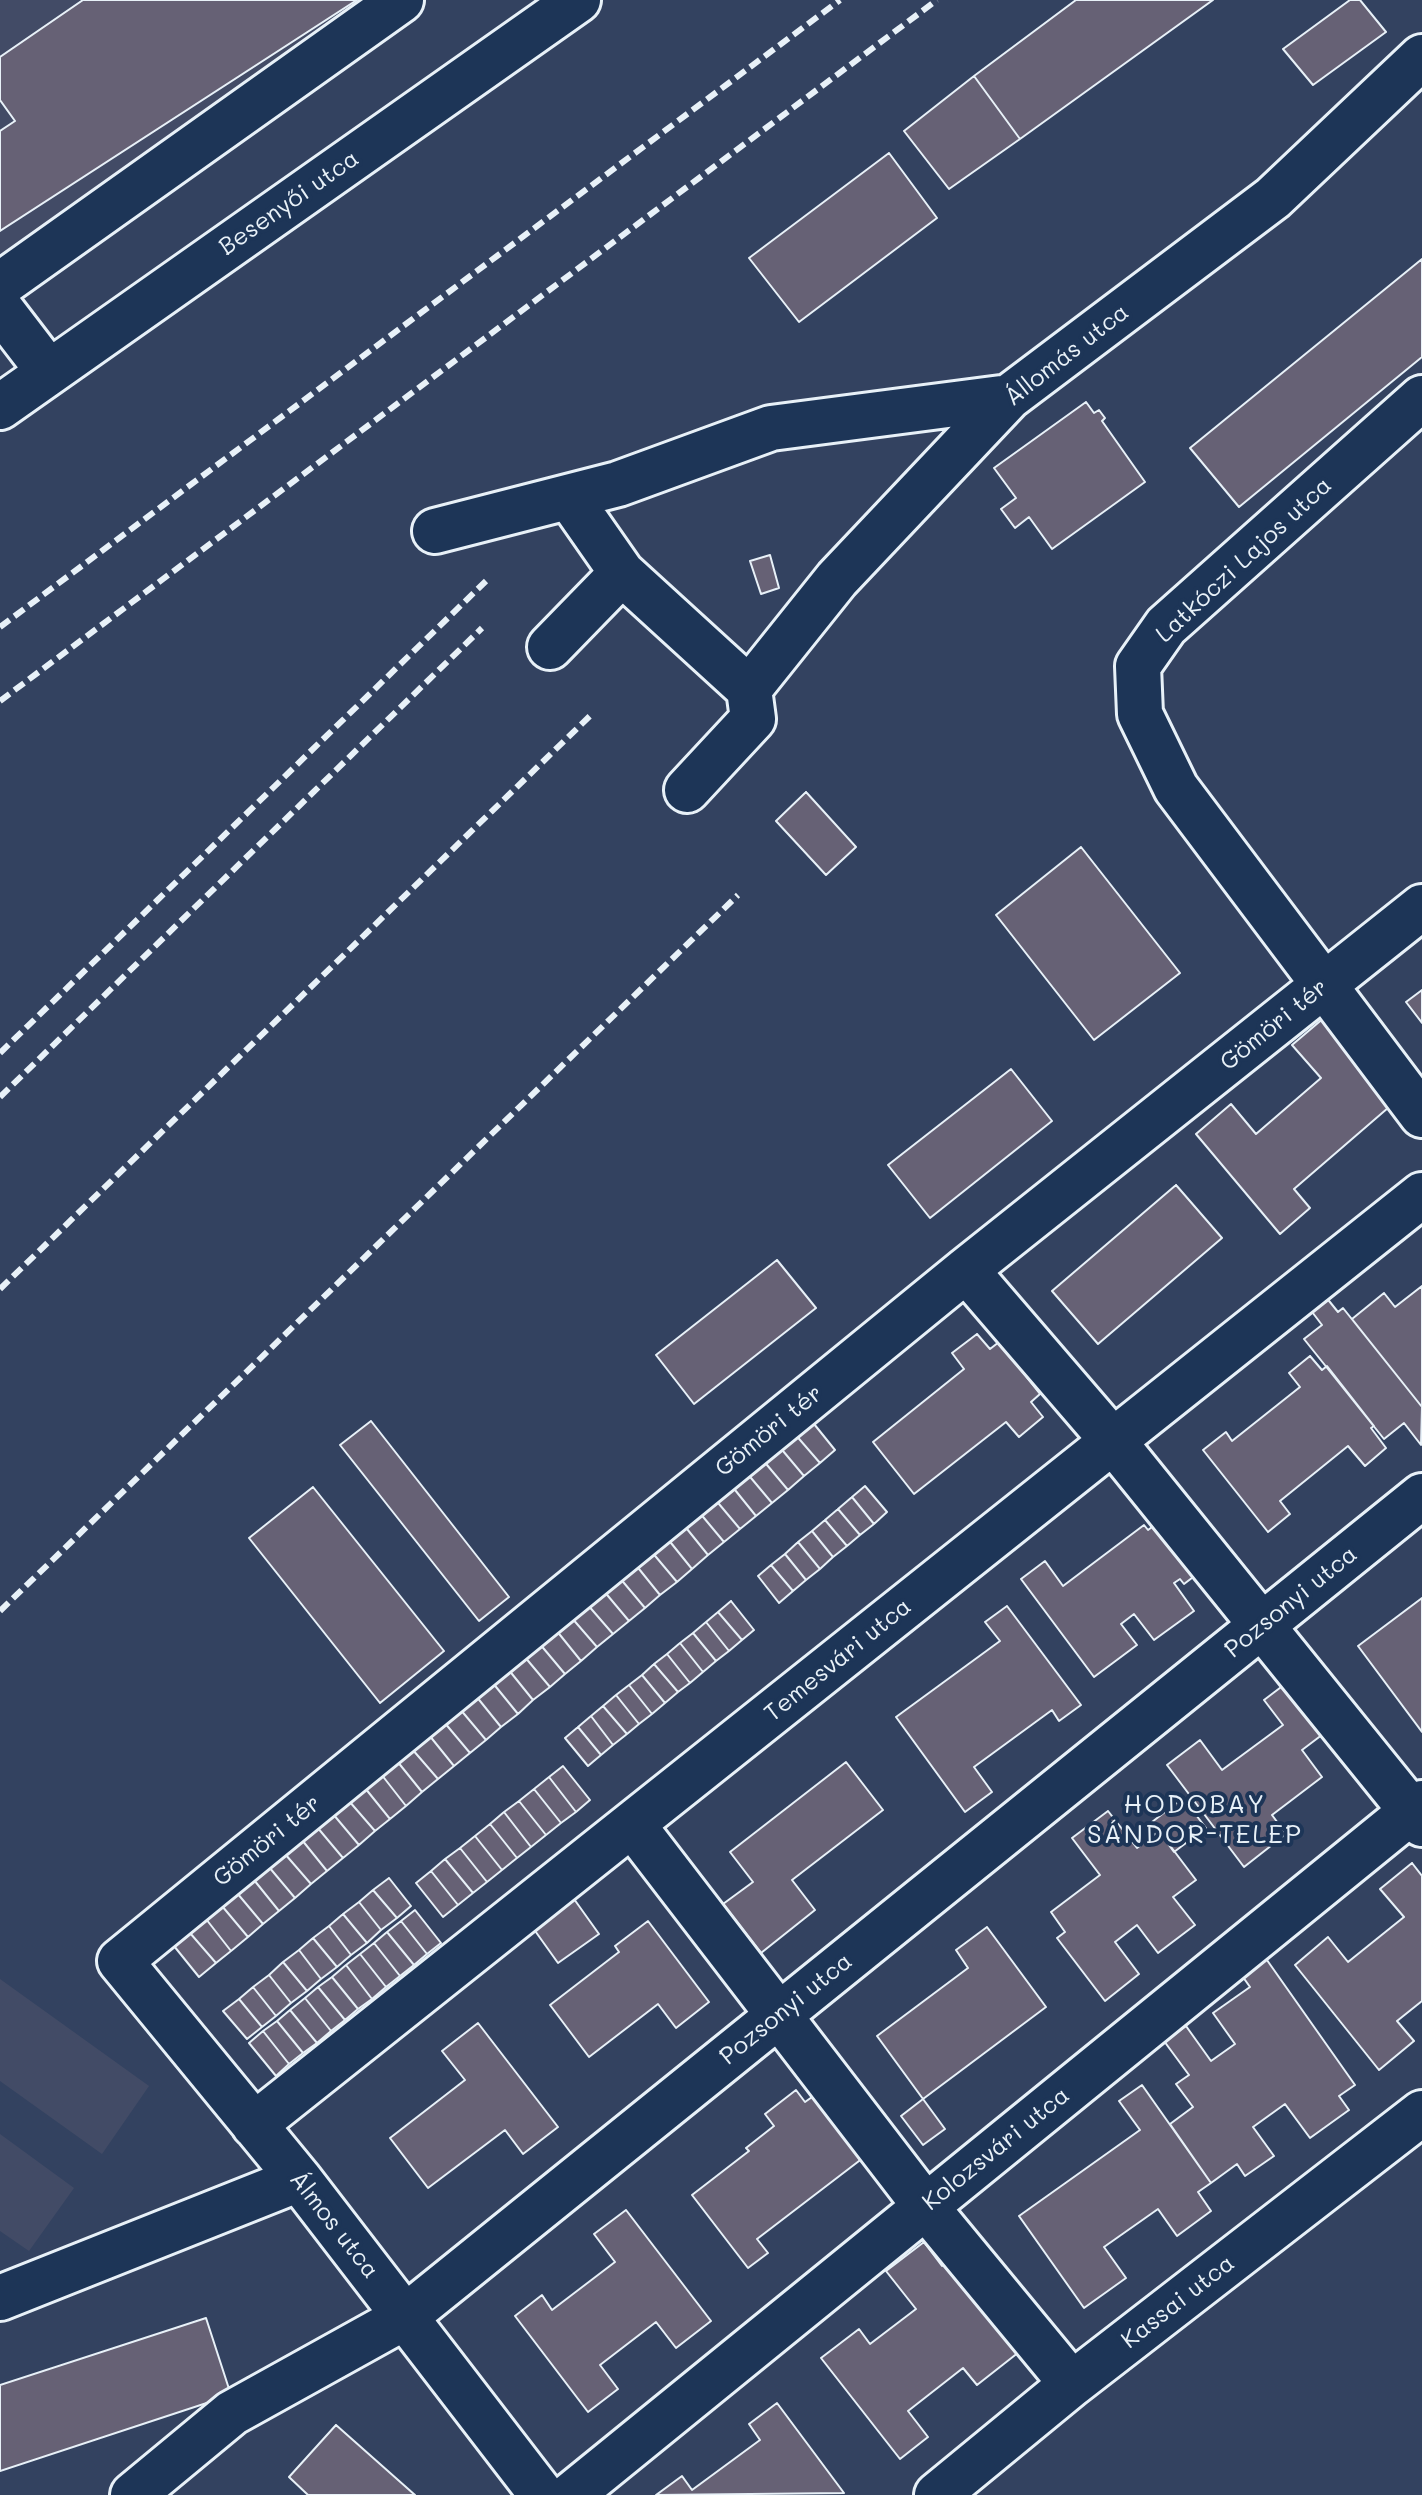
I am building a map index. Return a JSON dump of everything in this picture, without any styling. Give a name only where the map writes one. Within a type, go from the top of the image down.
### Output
[{"type":"street","points":[[0,285],[401,0]]},
{"type":"street","name":"Besenyői utca","points":[[0,407],[578,0]]},
{"type":"street","name":"Állomás utca","points":[[749,689],[837,579],[1009,397],[1273,198],[1422,57]]},
{"type":"street","points":[[0,308],[49,372]]},
{"type":"street","points":[[435,531],[618,484],[771,428],[1009,397]]},
{"type":"street","name":"Latkóczi Lajos utca","points":[[1422,398],[1166,626],[1138,666],[1140,714],[1176,788],[1422,1115]]},
{"type":"street","points":[[569,497],[622,573],[749,689],[753,719],[687,790]]},
{"type":"street","points":[[550,647],[622,573]]},
{"type":"street","name":"Gömöri tér","points":[[120,1961],[966,1270],[1422,907]]},
{"type":"street","name":"Temesvári utca","points":[[254,2125],[1422,1195]]},
{"type":"street","points":[[966,1270],[1113,1441],[1260,1627],[1419,1813]]},
{"type":"street","name":"Pozsonyi utca","points":[[133,2495],[232,2413],[405,2317],[1422,1496]]},
{"type":"street","name":"Kolozsvári utca","points":[[571,2495],[1419,1813]]},
{"type":"street","points":[[632,1824],[926,2207],[1072,2384]]},
{"type":"street","name":"Álmos utca","points":[[120,1961],[299,2179],[542,2495]]},
{"type":"street","name":"Kassai utca","points":[[937,2495],[1072,2384],[1422,2113]]},
{"type":"street","points":[[0,2298],[299,2179]]},
{"type":"shaded area","points":[[0,0],[372,0],[0,256]]},
{"type":"shaded area","points":[[0,1979],[149,2086],[102,2154],[0,2081]]},
{"type":"shaded area","points":[[0,2134],[74,2188],[29,2251],[0,2231]]},
{"type":"building","points":[[83,0],[357,0],[0,231],[0,131],[15,121],[0,100],[0,57]]},
{"type":"building","points":[[1076,0],[1213,0],[1020,139],[974,76]]},
{"type":"building","points":[[1350,0],[1360,0],[1386,32],[1313,85],[1283,49]]},
{"type":"building","points":[[974,76],[1020,139],[949,189],[904,131]]},
{"type":"building","points":[[889,153],[937,218],[799,322],[749,258]]},
{"type":"building","points":[[1422,259],[1422,357],[1239,507],[1190,448]]},
{"type":"building","points":[[1086,402],[1094,413],[1099,410],[1105,418],[1102,421],[1145,482],[1052,549],[1029,517],[1015,528],[1001,509],[1016,498],[994,468]]},
{"type":"building","points":[[770,555],[779,588],[761,594],[750,561]]},
{"type":"building","points":[[806,792],[856,847],[826,875],[776,821]]},
{"type":"building","points":[[1081,847],[1180,973],[1094,1040],[996,915]]},
{"type":"building","points":[[1422,990],[1422,1023],[1406,1002]]},
{"type":"building","points":[[1332,1011],[1403,1095],[1294,1189],[1310,1208],[1280,1234],[1196,1134],[1231,1104],[1256,1134],[1321,1078],[1292,1045]]},
{"type":"building","points":[[1011,1069],[1052,1121],[930,1218],[888,1165]]},
{"type":"building","points":[[1176,1185],[1222,1238],[1098,1344],[1052,1291]]},
{"type":"building","points":[[777,1260],[816,1308],[694,1404],[656,1355]]},
{"type":"building","points":[[1422,1286],[1422,1407],[1352,1319],[1384,1293],[1395,1307]]},
{"type":"building","points":[[1321,1291],[1338,1312],[1343,1308],[1422,1407],[1421,1445],[1404,1423],[1384,1439],[1304,1339],[1322,1325],[1306,1304]]},
{"type":"building","points":[[977,1334],[990,1349],[999,1342],[1040,1394],[1031,1402],[1043,1417],[1019,1437],[1006,1422],[914,1494],[873,1442],[964,1369],[952,1353]]},
{"type":"building","points":[[1310,1356],[1322,1370],[1327,1366],[1374,1426],[1371,1428],[1386,1448],[1365,1466],[1348,1446],[1280,1501],[1290,1514],[1268,1532],[1203,1450],[1226,1432],[1232,1441],[1300,1387],[1289,1373]]},
{"type":"building","points":[[810,1419],[835,1450],[820,1463],[794,1433]]},
{"type":"building","points":[[371,1421],[509,1597],[479,1621],[340,1445]]},
{"type":"building","points":[[794,1433],[820,1463],[804,1476],[778,1445]]},
{"type":"building","points":[[778,1445],[804,1476],[788,1490],[762,1459]]},
{"type":"building","points":[[762,1459],[788,1490],[772,1503],[746,1472]]},
{"type":"building","points":[[746,1472],[772,1503],[756,1516],[731,1485]]},
{"type":"building","points":[[731,1485],[756,1516],[740,1529],[714,1498]]},
{"type":"building","points":[[865,1486],[887,1512],[874,1524],[852,1497]]},
{"type":"building","points":[[313,1487],[444,1651],[380,1703],[249,1538]]},
{"type":"building","points":[[852,1497],[874,1524],[860,1535],[838,1509]]},
{"type":"building","points":[[714,1498],[740,1529],[724,1542],[699,1512]]},
{"type":"building","points":[[838,1509],[860,1535],[847,1546],[825,1520]]},
{"type":"building","points":[[699,1512],[724,1542],[708,1555],[683,1524]]},
{"type":"building","points":[[1167,1516],[1205,1568],[1184,1584],[1180,1579],[1174,1583],[1194,1611],[1154,1640],[1134,1614],[1121,1624],[1137,1645],[1094,1677],[1021,1579],[1045,1561],[1063,1586],[1144,1525],[1148,1530]]},
{"type":"building","points":[[825,1520],[847,1546],[833,1557],[812,1531]]},
{"type":"building","points":[[683,1524],[708,1555],[692,1569],[667,1538]]},
{"type":"building","points":[[812,1531],[833,1557],[820,1569],[798,1542]]},
{"type":"building","points":[[667,1538],[692,1569],[677,1582],[651,1551]]},
{"type":"building","points":[[798,1542],[820,1569],[806,1580],[785,1554]]},
{"type":"building","points":[[651,1551],[677,1582],[660,1595],[635,1564]]},
{"type":"building","points":[[785,1554],[806,1580],[793,1591],[771,1565]]},
{"type":"building","points":[[635,1564],[660,1595],[645,1608],[619,1577]]},
{"type":"building","points":[[771,1565],[793,1591],[779,1603],[758,1576]]},
{"type":"building","points":[[619,1577],[645,1608],[629,1621],[603,1590]]},
{"type":"building","points":[[603,1590],[629,1621],[613,1634],[587,1604]]},
{"type":"building","points":[[1422,1598],[1422,1732],[1358,1646]]},
{"type":"building","points":[[731,1601],[754,1630],[742,1640],[718,1612]]},
{"type":"building","points":[[587,1604],[613,1634],[597,1647],[571,1617]]},
{"type":"building","points":[[1007,1606],[1081,1705],[1059,1721],[1052,1710],[974,1767],[992,1792],[965,1812],[896,1717],[1000,1641],[985,1622]]},
{"type":"building","points":[[718,1612],[742,1640],[729,1651],[706,1622]]},
{"type":"building","points":[[571,1617],[597,1647],[581,1661],[556,1630]]},
{"type":"building","points":[[706,1622],[729,1651],[716,1661],[693,1633]]},
{"type":"building","points":[[556,1630],[581,1661],[565,1674],[539,1643]]},
{"type":"building","points":[[693,1633],[716,1661],[703,1672],[680,1643]]},
{"type":"building","points":[[539,1643],[565,1674],[550,1687],[524,1656]]},
{"type":"building","points":[[680,1643],[703,1672],[690,1683],[667,1654]]},
{"type":"building","points":[[667,1654],[690,1683],[678,1692],[654,1664]]},
{"type":"building","points":[[524,1656],[550,1687],[533,1700],[508,1669]]},
{"type":"building","points":[[654,1664],[678,1692],[665,1703],[642,1675]]},
{"type":"building","points":[[508,1669],[533,1700],[518,1714],[492,1682]]},
{"type":"building","points":[[642,1675],[665,1703],[652,1714],[629,1685]]},
{"type":"building","points":[[1297,1675],[1335,1725],[1302,1750],[1322,1777],[1272,1815],[1286,1834],[1244,1867],[1167,1765],[1200,1740],[1222,1770],[1283,1725],[1264,1700]]},
{"type":"building","points":[[492,1682],[518,1714],[501,1727],[476,1696]]},
{"type":"building","points":[[629,1685],[652,1714],[639,1724],[616,1695]]},
{"type":"building","points":[[616,1695],[639,1724],[627,1734],[603,1706]]},
{"type":"building","points":[[476,1696],[501,1727],[486,1740],[460,1709]]},
{"type":"building","points":[[603,1706],[627,1734],[613,1745],[591,1716]]},
{"type":"building","points":[[460,1709],[486,1740],[470,1753],[444,1722]]},
{"type":"building","points":[[591,1716],[613,1745],[601,1755],[578,1727]]},
{"type":"building","points":[[444,1722],[470,1753],[454,1766],[429,1735]]},
{"type":"building","points":[[578,1727],[601,1755],[588,1766],[565,1738]]},
{"type":"building","points":[[429,1735],[454,1766],[438,1779],[412,1749]]},
{"type":"building","points":[[412,1749],[438,1779],[422,1792],[397,1761]]},
{"type":"building","points":[[397,1761],[422,1792],[406,1806],[381,1774]]},
{"type":"building","points":[[846,1762],[883,1810],[792,1880],[815,1910],[761,1953],[723,1904],[753,1882],[730,1852]]},
{"type":"building","points":[[563,1766],[590,1800],[576,1812],[549,1777]]},
{"type":"building","points":[[381,1774],[406,1806],[390,1819],[365,1788]]},
{"type":"building","points":[[549,1777],[576,1812],[561,1823],[534,1789]]},
{"type":"building","points":[[365,1788],[390,1819],[375,1831],[349,1801]]},
{"type":"building","points":[[534,1789],[561,1823],[546,1835],[519,1801]]},
{"type":"building","points":[[1183,1798],[1206,1828],[1174,1852],[1152,1822]]},
{"type":"building","points":[[349,1801],[375,1831],[359,1845],[333,1814]]},
{"type":"building","points":[[519,1801],[546,1835],[531,1847],[504,1812]]},
{"type":"building","points":[[1108,1811],[1137,1848],[1159,1831],[1196,1880],[1173,1897],[1195,1925],[1158,1953],[1137,1925],[1115,1942],[1139,1974],[1105,2001],[1057,1938],[1065,1932],[1051,1912],[1100,1875],[1072,1838]]},
{"type":"building","points":[[504,1812],[531,1847],[517,1858],[490,1824]]},
{"type":"building","points":[[333,1814],[359,1845],[343,1858],[317,1827]]},
{"type":"building","points":[[490,1824],[517,1858],[502,1870],[475,1836]]},
{"type":"building","points":[[317,1827],[343,1858],[327,1871],[302,1840]]},
{"type":"building","points":[[475,1836],[502,1870],[487,1882],[460,1848]]},
{"type":"building","points":[[302,1840],[327,1871],[311,1884],[285,1854]]},
{"type":"building","points":[[460,1848],[487,1882],[473,1893],[445,1859]]},
{"type":"building","points":[[285,1854],[311,1884],[295,1898],[269,1867]]},
{"type":"building","points":[[445,1859],[473,1893],[458,1905],[431,1871]]},
{"type":"building","points":[[1412,1863],[1422,1876],[1422,2001],[1397,2021],[1414,2041],[1379,2070],[1295,1965],[1328,1937],[1348,1962],[1404,1917],[1380,1889]]},
{"type":"building","points":[[269,1867],[295,1898],[279,1911],[254,1880]]},
{"type":"building","points":[[431,1871],[458,1905],[443,1917],[416,1883]]},
{"type":"building","points":[[389,1878],[411,1906],[397,1918],[373,1890]]},
{"type":"building","points":[[254,1880],[279,1911],[263,1924],[237,1893]]},
{"type":"building","points":[[373,1890],[397,1918],[381,1930],[359,1902]]},
{"type":"building","points":[[237,1893],[263,1924],[248,1937],[222,1906]]},
{"type":"building","points":[[574,1899],[599,1934],[558,1963],[533,1928]]},
{"type":"building","points":[[359,1902],[381,1930],[367,1943],[343,1914]]},
{"type":"building","points":[[222,1906],[248,1937],[231,1951],[206,1919]]},
{"type":"building","points":[[415,1910],[441,1943],[427,1954],[401,1921]]},
{"type":"building","points":[[343,1914],[367,1943],[351,1955],[329,1926]]},
{"type":"building","points":[[206,1919],[231,1951],[216,1963],[190,1933]]},
{"type":"building","points":[[401,1921],[427,1954],[414,1965],[387,1932]]},
{"type":"building","points":[[648,1921],[709,2002],[676,2028],[658,2004],[589,2057],[550,2005],[619,1952],[615,1946]]},
{"type":"building","points":[[329,1926],[351,1955],[337,1967],[313,1938]]},
{"type":"building","points":[[987,1927],[1046,2007],[923,2099],[877,2036],[968,1968],[956,1950]]},
{"type":"building","points":[[387,1932],[414,1965],[400,1976],[374,1943]]},
{"type":"building","points":[[190,1933],[216,1963],[199,1977],[174,1946]]},
{"type":"building","points":[[313,1938],[337,1967],[321,1979],[299,1950]]},
{"type":"building","points":[[374,1943],[400,1976],[386,1987],[360,1954]]},
{"type":"building","points":[[299,1950],[321,1979],[307,1991],[283,1962]]},
{"type":"building","points":[[1262,1953],[1355,2085],[1339,2096],[1349,2110],[1310,2138],[1285,2104],[1253,2127],[1274,2156],[1245,2176],[1237,2164],[1211,2183],[1170,2124],[1193,2107],[1176,2084],[1189,2075],[1164,2041],[1186,2026],[1211,2061],[1235,2044],[1213,2013],[1250,1987],[1238,1970]]},
{"type":"building","points":[[360,1954],[386,1987],[372,1999],[346,1965]]},
{"type":"building","points":[[283,1962],[307,1991],[291,2003],[269,1975]]},
{"type":"building","points":[[346,1965],[372,1999],[358,2009],[332,1977]]},
{"type":"building","points":[[269,1975],[291,2003],[276,2016],[253,1987]]},
{"type":"building","points":[[332,1977],[358,2009],[345,2020],[318,1987]]},
{"type":"building","points":[[253,1987],[276,2016],[262,2027],[239,1999]]},
{"type":"building","points":[[318,1987],[345,2020],[331,2031],[305,1998]]},
{"type":"building","points":[[305,1998],[331,2031],[317,2043],[290,2010]]},
{"type":"building","points":[[239,1999],[262,2027],[247,2039],[223,2011]]},
{"type":"building","points":[[290,2010],[317,2043],[303,2053],[277,2021]]},
{"type":"building","points":[[277,2021],[303,2053],[289,2064],[263,2031]]},
{"type":"building","points":[[478,2023],[558,2127],[523,2154],[505,2130],[428,2188],[390,2138],[465,2080],[442,2051]]},
{"type":"building","points":[[263,2031],[289,2064],[276,2076],[249,2043]]},
{"type":"building","points":[[829,2085],[876,2148],[757,2239],[768,2253],[748,2268],[692,2195],[749,2151],[746,2148],[774,2126],[765,2114],[796,2090],[805,2102]]},
{"type":"building","points":[[1142,2085],[1211,2183],[1198,2192],[1211,2211],[1177,2236],[1158,2209],[1104,2247],[1126,2278],[1084,2308],[1019,2216],[1140,2130],[1119,2101]]},
{"type":"building","points":[[923,2099],[945,2129],[923,2145],[901,2116]]},
{"type":"building","points":[[626,2210],[711,2321],[676,2348],[656,2322],[600,2365],[618,2389],[588,2412],[515,2316],[542,2295],[552,2310],[615,2262],[594,2234]]},
{"type":"building","points":[[924,2242],[942,2266],[959,2253],[1019,2352],[977,2385],[963,2368],[908,2411],[928,2437],[900,2459],[821,2358],[859,2329],[870,2344],[916,2309],[886,2271]]},
{"type":"building","points":[[206,2318],[231,2395],[0,2471],[0,2385]]},
{"type":"building","points":[[777,2403],[844,2493],[656,2495],[682,2476],[692,2490],[760,2440],[749,2424]]},
{"type":"building","points":[[336,2425],[415,2495],[308,2495],[289,2477]]},
{"type":"railway","points":[[0,627],[840,0]]},
{"type":"railway","points":[[0,701],[937,0]]},
{"type":"railway","points":[[0,1053],[486,581]]},
{"type":"railway","points":[[0,1097],[482,628]]},
{"type":"railway","points":[[0,1289],[593,713]]},
{"type":"railway","points":[[0,1611],[738,895]]},
{"type":"district","name":"HODOBAY SÁNDOR-TELEP","points":[[1195,1820]]}]
